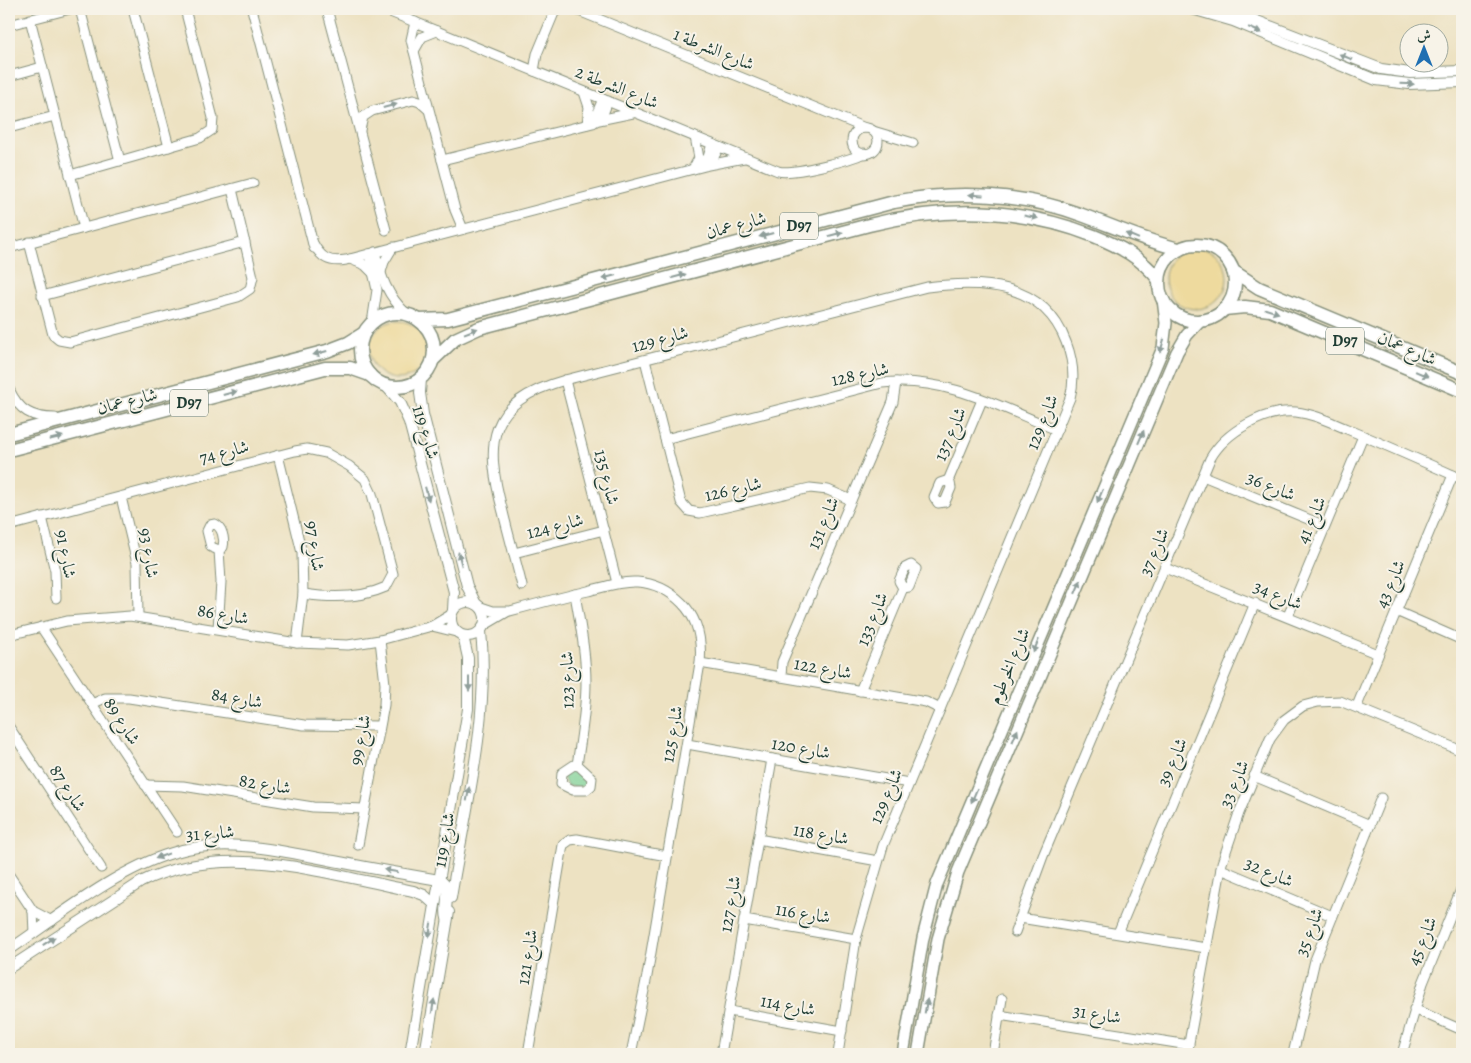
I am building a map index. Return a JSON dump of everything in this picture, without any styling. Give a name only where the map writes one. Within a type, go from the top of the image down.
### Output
[{"type":"main road","name":"شارع عمان","points":[[419,320],[448,319],[894,202],[927,196],[978,195],[1047,205],[1082,215],[1140,239],[1179,250]]},
{"type":"main road","name":"شارع عمان","points":[[433,360],[455,339],[480,328],[868,225],[927,214],[962,211],[997,212],[1032,217],[1065,226],[1130,253],[1146,265],[1159,280]]},
{"type":"main road","points":[[1188,246],[1207,246],[1223,255],[1233,271],[1235,279],[1233,295],[1224,309],[1210,318],[1202,320],[1183,318],[1174,313],[1162,299],[1159,280],[1165,262],[1179,250],[1188,246]]},
{"type":"main road","name":"شارع عمان","points":[[1233,271],[1258,288],[1462,373]]},
{"type":"main road","name":"شارع الخرطوم","points":[[903,1054],[923,938],[937,884],[1163,348],[1166,323],[1162,299]]},
{"type":"main road","name":"شارع عمان","points":[[1224,309],[1244,307],[1270,310],[1462,391]]},
{"type":"main road","points":[[407,314],[419,320],[431,334],[435,351],[433,360],[421,379],[408,386],[385,385],[370,376],[364,368],[360,351],[368,328],[385,315],[407,314]]},
{"type":"main road","name":"شارع الخرطوم","points":[[918,1054],[938,939],[958,872],[1177,352],[1187,336],[1202,320]]},
{"type":"main road","name":"شارع عمان","points":[[9,434],[327,351],[348,343],[368,328]]},
{"type":"main road","name":"شارع عمان","points":[[9,450],[325,368],[350,368],[370,376]]},
{"type":"street","points":[[9,24],[70,9]]},
{"type":"street","points":[[80,9],[120,161]]},
{"type":"street","points":[[133,9],[169,147]]},
{"type":"street","points":[[70,175],[200,138],[212,130],[213,125],[185,9]]},
{"type":"street","points":[[252,9],[313,243],[320,256],[325,259],[348,260],[365,265],[377,275],[392,298],[407,314]]},
{"type":"street","name":"شارع الشرطة 2","points":[[383,9],[748,159],[788,173],[853,158],[864,153]]},
{"type":"street","name":"شارع الشرطة 1","points":[[574,9],[869,129],[895,139],[914,143]]},
{"type":"street","points":[[1192,9],[1240,24],[1376,80],[1409,84],[1462,82]]},
{"type":"street","points":[[1226,9],[1381,69],[1410,73],[1462,71]]},
{"type":"street","points":[[329,10],[386,230]]},
{"type":"street","points":[[531,70],[555,10]]},
{"type":"street","points":[[396,14],[412,44],[461,229]]},
{"type":"street","points":[[30,19],[84,228]]},
{"type":"street","points":[[412,44],[418,23]]},
{"type":"street","points":[[412,44],[422,37],[437,31]]},
{"type":"street","points":[[9,76],[42,67]]},
{"type":"street","points":[[584,92],[589,108],[587,124]]},
{"type":"street","points":[[360,130],[363,117],[372,111],[413,100],[420,102],[429,109]]},
{"type":"street","points":[[587,124],[596,115],[605,100]]},
{"type":"street","points":[[599,120],[605,100]]},
{"type":"street","points":[[442,160],[599,120],[636,113]]},
{"type":"street","points":[[9,128],[55,116]]},
{"type":"street","points":[[843,118],[857,150],[864,153],[874,150],[878,144],[895,139]]},
{"type":"street","points":[[840,160],[853,141],[856,131],[869,129],[877,136],[878,144]]},
{"type":"street","points":[[695,137],[700,167]]},
{"type":"street","points":[[700,167],[715,145]]},
{"type":"street","points":[[348,260],[735,158],[748,159]]},
{"type":"street","points":[[9,248],[253,183]]},
{"type":"street","points":[[28,242],[53,335],[59,340],[70,342],[245,294],[252,286],[253,278],[232,189]]},
{"type":"street","points":[[42,296],[245,242]]},
{"type":"street","points":[[377,275],[394,247]]},
{"type":"street","points":[[368,328],[377,299],[377,275],[372,253]]},
{"type":"street","name":"شارع 129","points":[[522,586],[494,478],[492,455],[494,439],[504,416],[521,398],[540,386],[914,289],[954,284],[997,286],[1023,294],[1039,304],[1056,323],[1065,339],[1072,367],[1073,384],[1068,405],[878,861],[856,938],[838,1054]]},
{"type":"street","name":"شارع 126","points":[[644,360],[681,502],[687,510],[693,513],[700,513],[802,489],[828,490],[851,500]]},
{"type":"street","name":"شارع 119","points":[[421,379],[420,393],[423,414],[467,586],[479,606]]},
{"type":"street","name":"شارع 135","points":[[565,380],[617,584]]},
{"type":"street","name":"شارع 128","points":[[665,439],[882,383],[896,382],[935,383],[1058,430]]},
{"type":"street","name":"شارع 131","points":[[781,677],[782,662],[893,402],[896,382]]},
{"type":"street","name":"شارع 119","points":[[385,385],[400,402],[409,422],[454,592],[453,612]]},
{"type":"street","points":[[9,390],[16,404],[28,414],[43,418],[66,419]]},
{"type":"street","points":[[9,390],[9,406]]},
{"type":"street","name":"شارع 137","points":[[948,481],[982,400]]},
{"type":"street","name":"شارع 37","points":[[1015,932],[1043,856],[1203,476],[1214,452],[1230,434],[1247,424],[1280,412],[1306,414],[1363,436],[1462,479]]},
{"type":"street","name":"شارع 41","points":[[1288,616],[1363,436]]},
{"type":"street","name":"شارع 74","points":[[9,526],[278,455],[301,450],[320,451],[332,455],[360,474],[368,485],[393,570],[391,581],[386,587],[371,591],[338,597],[303,594]]},
{"type":"street","name":"شارع 97","points":[[278,455],[300,541],[303,594],[297,643]]},
{"type":"street","name":"شارع 43","points":[[1357,706],[1453,475]]},
{"type":"street","name":"شارع 36","points":[[1203,476],[1326,526]]},
{"type":"street","name":"شارع 93","points":[[121,497],[137,563],[138,616]]},
{"type":"street","name":"شارع 91","points":[[42,518],[55,571],[56,598]]},
{"type":"street","name":"شارع 124","points":[[514,553],[604,530]]},
{"type":"street","points":[[218,629],[221,582],[219,550]]},
{"type":"street","name":"شارع 34","points":[[1165,568],[1288,616],[1378,654]]},
{"type":"street","name":"شارع 125","points":[[479,606],[493,611],[510,611],[617,584],[636,582],[652,585],[679,600],[690,612],[697,626],[701,643],[700,663],[631,1054]]},
{"type":"street","name":"شارع 133","points":[[860,691],[903,588]]},
{"type":"street","name":"شارع 123","points":[[575,594],[584,651],[586,682],[578,765]]},
{"type":"street","points":[[466,602],[479,606],[485,616],[483,628],[473,636],[459,634],[451,621],[453,612],[466,602]]},
{"type":"street","name":"شارع 39","points":[[1118,933],[1255,603]]},
{"type":"street","name":"شارع 125","points":[[483,628],[510,611]]},
{"type":"street","points":[[1396,611],[1462,640]]},
{"type":"street","name":"شارع 86","points":[[9,635],[83,619],[138,616],[297,643],[337,646],[380,640],[432,626],[453,612]]},
{"type":"street","name":"شارع 86","points":[[432,626],[459,634]]},
{"type":"street","name":"شارع 89","points":[[41,627],[177,832]]},
{"type":"street","name":"شارع 119","points":[[424,1054],[482,712],[484,677],[483,628]]},
{"type":"street","name":"شارع 119","points":[[411,1054],[434,904],[468,709],[468,658],[459,634]]},
{"type":"street","name":"شارع 99","points":[[358,845],[385,689],[380,640]]},
{"type":"street","name":"شارع 122","points":[[700,663],[926,702],[940,709]]},
{"type":"street","name":"شارع 84","points":[[92,704],[105,698],[129,698],[304,726],[379,726]]},
{"type":"street","name":"شارع 33","points":[[1187,1054],[1221,869],[1232,831],[1274,732],[1296,710],[1310,703],[1340,701],[1357,706],[1462,751]]},
{"type":"street","name":"شارع 87","points":[[9,727],[101,868]]},
{"type":"street","name":"شارع 120","points":[[687,744],[909,783]]},
{"type":"street","name":"شارع 127","points":[[721,1054],[772,759]]},
{"type":"street","points":[[1254,776],[1370,826]]},
{"type":"street","name":"شارع 82","points":[[145,785],[183,786],[292,805],[364,809]]},
{"type":"street","points":[[153,796],[160,786]]},
{"type":"street","name":"شارع 35","points":[[1293,1054],[1313,968],[1332,916],[1381,798]]},
{"type":"street","name":"شارع 118","points":[[758,839],[878,861]]},
{"type":"street","name":"شارع 121","points":[[528,1054],[559,865],[568,847],[588,843],[667,856]]},
{"type":"street","name":"شارع 31","points":[[9,950],[130,870],[158,858],[187,849],[218,846],[252,847],[439,880]]},
{"type":"street","points":[[266,863],[276,862],[310,867],[313,863],[313,857]]},
{"type":"street","name":"شارع 31","points":[[9,968],[131,887],[162,872],[210,862],[266,863],[413,891],[424,895],[434,904]]},
{"type":"street","name":"شارع 32","points":[[1221,869],[1332,916]]},
{"type":"street","points":[[9,875],[33,911],[52,921]]},
{"type":"street","points":[[439,880],[444,882],[447,889],[445,912],[447,918]]},
{"type":"street","name":"شارع 45","points":[[1414,1009],[1462,887]]},
{"type":"street","points":[[33,911],[34,933]]},
{"type":"street","points":[[1020,918],[1206,948]]},
{"type":"street","name":"شارع 116","points":[[744,920],[856,938]]},
{"type":"street","points":[[993,1054],[1002,999]]},
{"type":"street","points":[[1402,1054],[1414,1009],[1462,1030]]},
{"type":"street","name":"شارع 114","points":[[728,1011],[842,1031]]},
{"type":"street","name":"شارع 31","points":[[999,1015],[1189,1045]]},
{"type":"green space","points":[[571,769],[584,773],[589,777],[587,787],[567,786],[562,775]]},
{"type":"sand","points":[[1196,247],[1213,252],[1218,256],[1222,261],[1227,278],[1222,295],[1218,300],[1213,304],[1196,309],[1179,304],[1174,300],[1170,295],[1165,278],[1170,261],[1174,256],[1179,252]]},
{"type":"sand","points":[[398,321],[409,323],[422,334],[427,350],[425,361],[414,374],[398,379],[387,377],[374,366],[369,350],[371,339],[382,326]]}]
